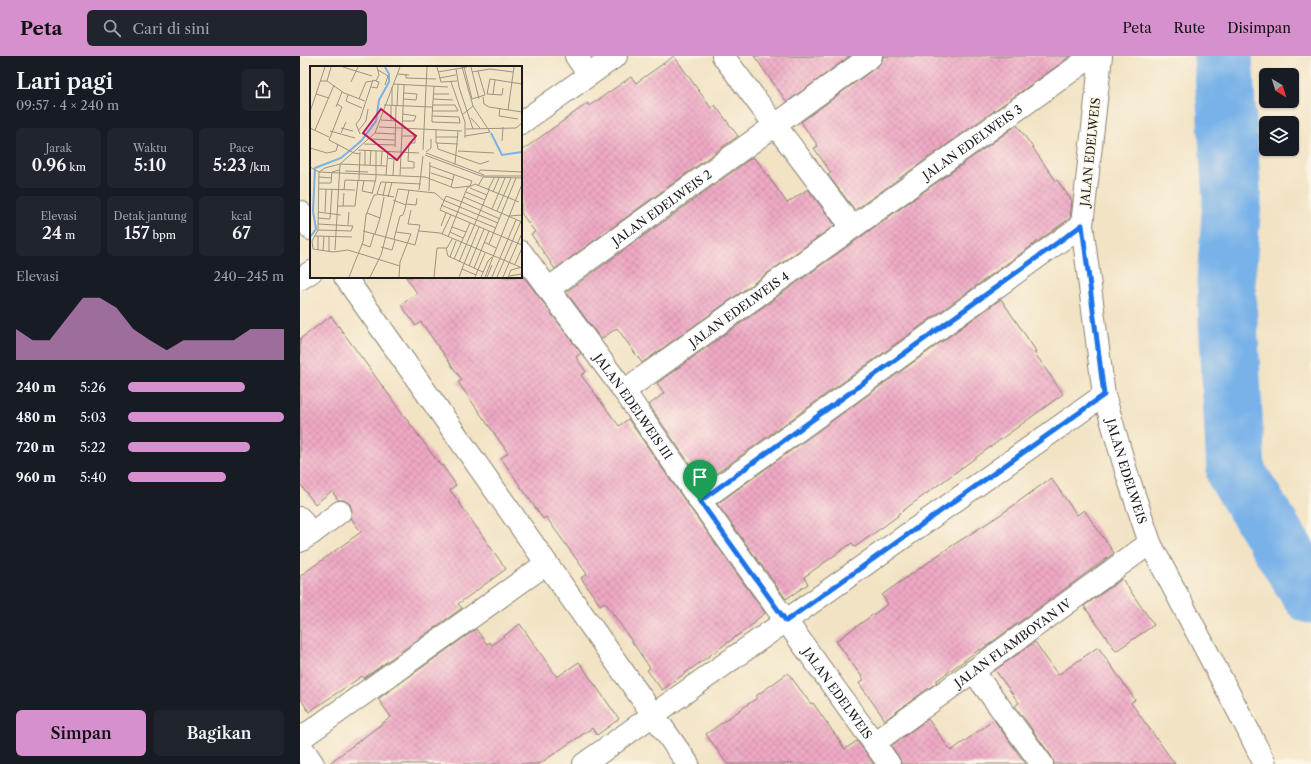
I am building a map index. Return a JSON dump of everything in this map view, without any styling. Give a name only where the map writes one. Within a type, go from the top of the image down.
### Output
[{"type":"street","points":[[576,56],[589,75]]},
{"type":"street","points":[[522,122],[616,56]]},
{"type":"street","points":[[723,56],[852,227]]},
{"type":"street","name":"JALAN EDELWEIS 2","points":[[548,289],[871,56]]},
{"type":"street","name":"JALAN EDELWEIS 3","points":[[852,227],[1092,56]]},
{"type":"street","name":"JALAN EDELWEIS","points":[[1101,56],[1082,225],[1104,395],[1127,474],[1150,543],[1242,717],[1264,764]]},
{"type":"street","points":[[300,212],[310,227]]},
{"type":"street","points":[[700,501],[1082,225]]},
{"type":"street","name":"JALAN EDELWEIS 4","points":[[624,391],[852,227]]},
{"type":"street","name":"JALAN EDELWEIS III","points":[[522,253],[624,391],[700,501],[786,621]]},
{"type":"street","points":[[300,279],[310,273]]},
{"type":"street","points":[[346,278],[688,764]]},
{"type":"street","points":[[584,764],[1104,395]]},
{"type":"street","points":[[304,531],[340,512]]},
{"type":"street","name":"JALAN FLAMBOYAN IV","points":[[874,743],[1150,543]]},
{"type":"street","points":[[300,739],[546,564]]},
{"type":"street","name":"JALAN EDELWEIS","points":[[786,621],[889,764]]},
{"type":"street","points":[[973,671],[1042,764]]},
{"type":"street","points":[[300,745],[313,764]]},
{"type":"building","points":[[674,56],[711,108],[715,105],[738,136],[555,269],[531,234],[535,232],[522,214],[522,150],[588,103],[589,106],[631,77],[636,83]]},
{"type":"building","points":[[754,56],[850,56],[787,102]]},
{"type":"building","points":[[883,56],[1071,56],[855,210],[828,175],[831,173],[814,148],[818,146],[801,122],[878,66],[882,61]]},
{"type":"building","points":[[1017,125],[1056,181],[1057,180],[1072,201],[1070,218],[703,483],[649,405],[664,393],[657,383]]},
{"type":"building","points":[[753,157],[787,203],[808,189],[835,225],[642,363],[617,328],[601,339],[566,292]]},
{"type":"building","points":[[524,277],[581,353],[576,357],[586,372],[581,375],[619,426],[628,419],[765,613],[755,621],[756,622],[662,690],[647,670],[650,668],[605,602],[600,605],[581,578],[587,574],[546,517],[543,519],[501,458],[508,453],[458,382],[462,380],[421,322],[416,326],[401,305],[417,293],[407,278]]},
{"type":"building","points":[[1001,299],[1036,351],[1034,352],[1063,394],[855,547],[852,543],[804,577],[808,584],[786,599],[717,504]]},
{"type":"building","points":[[331,316],[456,485],[450,490],[506,569],[458,604],[462,608],[364,678],[362,676],[309,712],[300,698],[300,576],[361,532],[351,518],[352,511],[350,504],[344,500],[338,500],[332,491],[315,504],[300,484],[300,339]]},
{"type":"building","points":[[1051,478],[1077,515],[1084,510],[1114,553],[936,681],[937,682],[885,720],[859,683],[864,680],[836,641],[888,604],[882,595],[947,549],[1003,513]]},
{"type":"building","points":[[1122,579],[1154,625],[1116,651],[1084,606]]},
{"type":"building","points":[[520,624],[557,677],[579,662],[619,719],[597,735],[592,728],[539,764],[328,764],[391,717],[378,699],[476,629],[487,644],[490,642],[492,645]]},
{"type":"building","points":[[1035,642],[1058,675],[1098,647],[1135,700],[1131,703],[1175,764],[1054,764],[1052,757],[1015,706],[1019,703],[995,670]]},
{"type":"building","points":[[788,673],[811,704],[813,703],[845,749],[857,741],[874,764],[727,764],[706,734],[757,698],[756,696]]},
{"type":"building","points":[[928,719],[951,751],[994,720],[1026,764],[901,764],[899,757],[891,746]]},
{"type":"waterway","points":[[1223,56],[1232,202],[1226,280],[1236,473],[1311,594]]},
{"type":"route","points":[[1082,225],[1104,395],[786,621],[700,501],[1082,225]]}]
